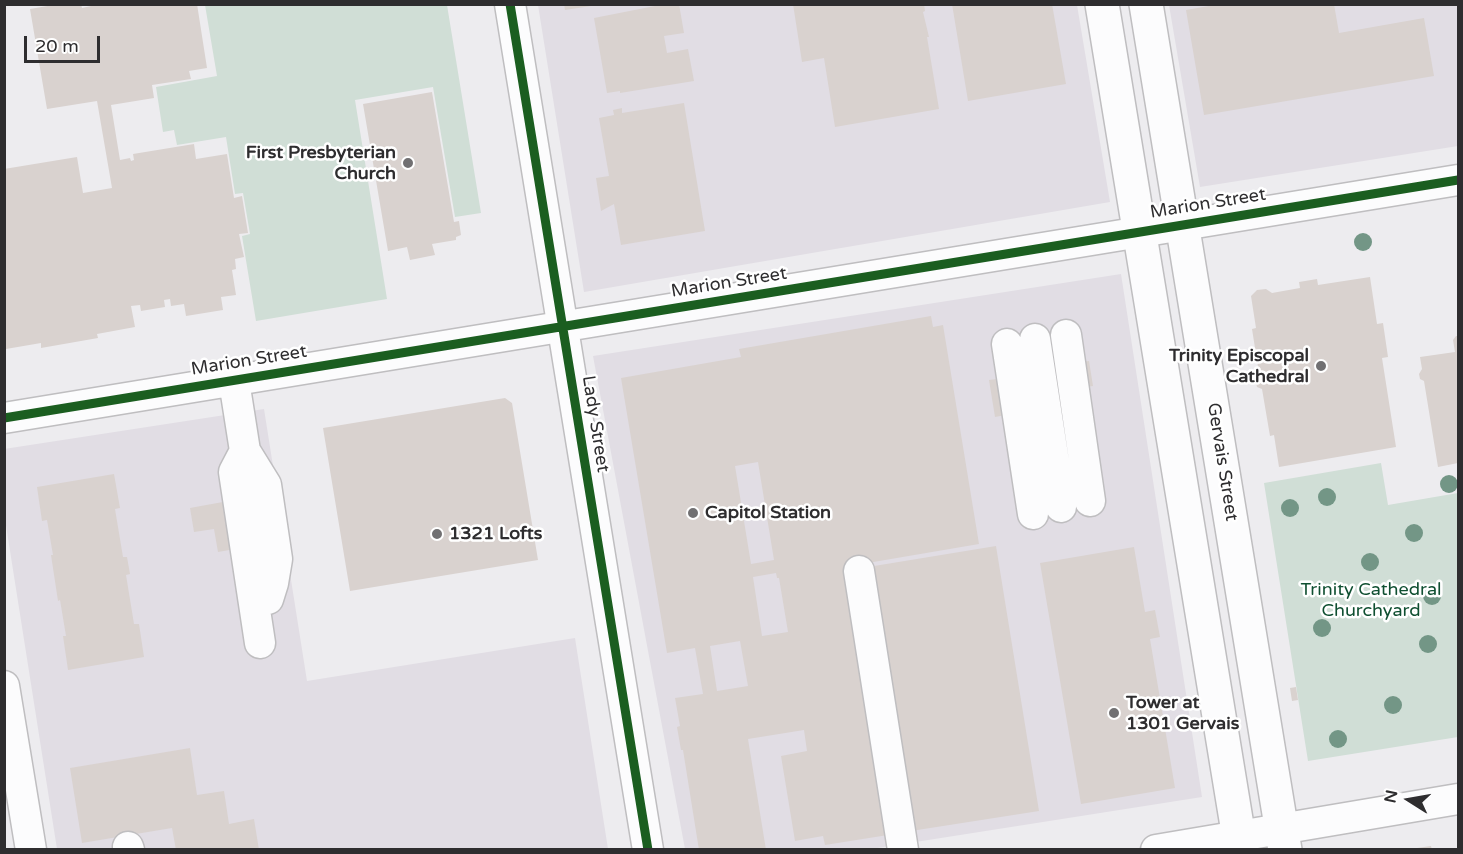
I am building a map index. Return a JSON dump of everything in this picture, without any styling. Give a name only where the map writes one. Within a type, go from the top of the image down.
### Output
[{"type":"main road","points":[[1102,4],[1240,843]]},
{"type":"main road","name":"Gervais Street","points":[[1146,4],[1283,839]]},
{"type":"street","name":"Lady Street","points":[[510,4],[648,849]]},
{"type":"street","name":"Marion Street","points":[[4,418],[1458,180]]},
{"type":"street","points":[[1041,339],[1066,506],[1041,339]]},
{"type":"street","points":[[234,381],[239,461],[261,643],[268,598],[239,461]]},
{"type":"street","points":[[859,571],[903,849]]},
{"type":"street","points":[[4,686],[31,849]]},
{"type":"street","points":[[1156,849],[1283,839],[1458,799]]},
{"type":"shaded area","points":[[538,5],[1077,5],[1110,202],[584,292]]},
{"type":"shaded area","points":[[1169,5],[1458,5],[1458,146],[1200,187]]},
{"type":"shaded area","points":[[1121,274],[1202,797],[871,849],[685,849],[593,356]]},
{"type":"shaded area","points":[[264,409],[307,681],[575,638],[608,849],[57,849],[5,519],[4,449]]},
{"type":"green space","points":[[205,5],[447,5],[481,213],[455,217],[433,87],[355,100],[387,299],[256,321],[242,236],[250,234],[243,193],[235,194],[226,137],[177,145],[174,130],[163,132],[156,87],[217,76]]},
{"type":"green space","name":"Trinity Cathedral Churchyard","points":[[1381,463],[1388,505],[1458,493],[1458,737],[1308,761],[1264,483]]},
{"type":"building","points":[[59,4],[81,4],[82,8],[100,4],[197,4],[207,68],[189,71],[191,79],[152,85],[154,98],[111,105],[120,160],[130,158],[131,161],[134,160],[133,154],[194,144],[196,159],[227,154],[234,198],[242,196],[248,233],[239,234],[244,257],[235,259],[236,269],[232,270],[236,295],[221,297],[223,310],[186,316],[184,304],[171,306],[170,299],[164,300],[165,307],[141,311],[140,305],[131,306],[135,327],[97,334],[98,338],[41,348],[41,343],[6,349],[4,169],[77,157],[83,193],[112,188],[97,101],[47,109],[30,9]]},
{"type":"building","points":[[564,4],[591,4],[591,6],[565,10]]},
{"type":"building","points":[[665,4],[679,4],[684,33],[664,36],[667,53],[688,49],[694,81],[607,93],[594,18]]},
{"type":"building","points":[[793,4],[924,4],[925,11],[923,12],[929,37],[927,37],[939,109],[835,127],[824,58],[802,62]]},
{"type":"building","points":[[952,4],[1052,4],[1066,84],[968,101]]},
{"type":"building","points":[[1220,4],[1334,4],[1339,33],[1424,18],[1434,76],[1204,115],[1186,10]]},
{"type":"building","name":"First Presbyterian Church","points":[[432,92],[454,222],[459,221],[461,235],[456,237],[456,240],[432,244],[435,255],[410,260],[407,247],[388,251],[363,104]]},
{"type":"building","points":[[684,103],[705,231],[621,245],[614,204],[601,211],[596,178],[609,176],[599,118],[614,115],[613,110],[622,108],[622,113]]},
{"type":"building","name":"Trinity Episcopal Cathedral","points":[[1370,277],[1377,324],[1383,323],[1388,357],[1382,358],[1396,447],[1279,467],[1274,435],[1270,436],[1262,389],[1257,387],[1255,378],[1259,373],[1252,329],[1256,328],[1251,296],[1257,290],[1266,289],[1272,293],[1300,288],[1299,282],[1317,279],[1318,285]]},
{"type":"building","points":[[931,316],[933,327],[943,325],[979,544],[844,567],[888,835],[825,845],[823,836],[795,841],[781,756],[807,751],[804,730],[748,739],[766,850],[699,850],[683,750],[681,750],[677,727],[680,726],[675,698],[703,694],[695,648],[667,653],[621,378],[741,357],[739,349]],"holes":[[[758,462],[774,560],[751,564],[735,466]],[[776,573],[779,578],[788,632],[762,636],[753,577]],[[740,641],[748,686],[717,691],[710,646]]]},
{"type":"building","points":[[1458,336],[1458,463],[1438,467],[1424,381],[1420,379],[1419,374],[1422,369],[1420,357],[1455,352],[1453,340]]},
{"type":"building","points":[[1089,361],[1093,386],[1067,390],[1011,414],[995,417],[989,380],[1005,378],[1017,382],[1062,365]]},
{"type":"building","points":[[505,398],[512,403],[538,560],[350,591],[323,428]]},
{"type":"building","points":[[114,474],[120,508],[115,509],[123,557],[127,557],[130,574],[126,575],[134,624],[139,624],[144,657],[68,670],[63,636],[66,636],[60,600],[58,601],[51,555],[53,555],[47,520],[42,521],[37,487]]},
{"type":"building","points":[[261,495],[269,543],[218,552],[214,529],[194,532],[190,508]]},
{"type":"building","points":[[996,546],[1039,811],[911,831],[868,567]]},
{"type":"building","name":"Tower at 1301 Gervais","points":[[1134,547],[1145,612],[1155,610],[1160,637],[1150,639],[1175,788],[1081,804],[1040,563]]},
{"type":"building","points":[[1296,687],[1298,700],[1292,701],[1290,688]]},
{"type":"building","points":[[190,748],[197,795],[224,791],[229,824],[254,819],[259,850],[176,850],[172,828],[82,843],[70,768]]},
{"type":"building","points":[[1431,846],[1432,850],[1417,850],[1417,848]]},
{"type":"cycle path","points":[[510,4],[648,850]]},
{"type":"cycle path","points":[[4,418],[1458,180]]},
{"type":"place","name":"First Presbyterian Church","points":[[408,163]]},
{"type":"place","name":"Trinity Episcopal Cathedral","points":[[1321,366]]},
{"type":"place","name":"Capitol Station","points":[[693,513]]},
{"type":"place","name":"1321 Lofts","points":[[437,534]]},
{"type":"place","name":"Tower at 1301 Gervais","points":[[1114,713]]}]
